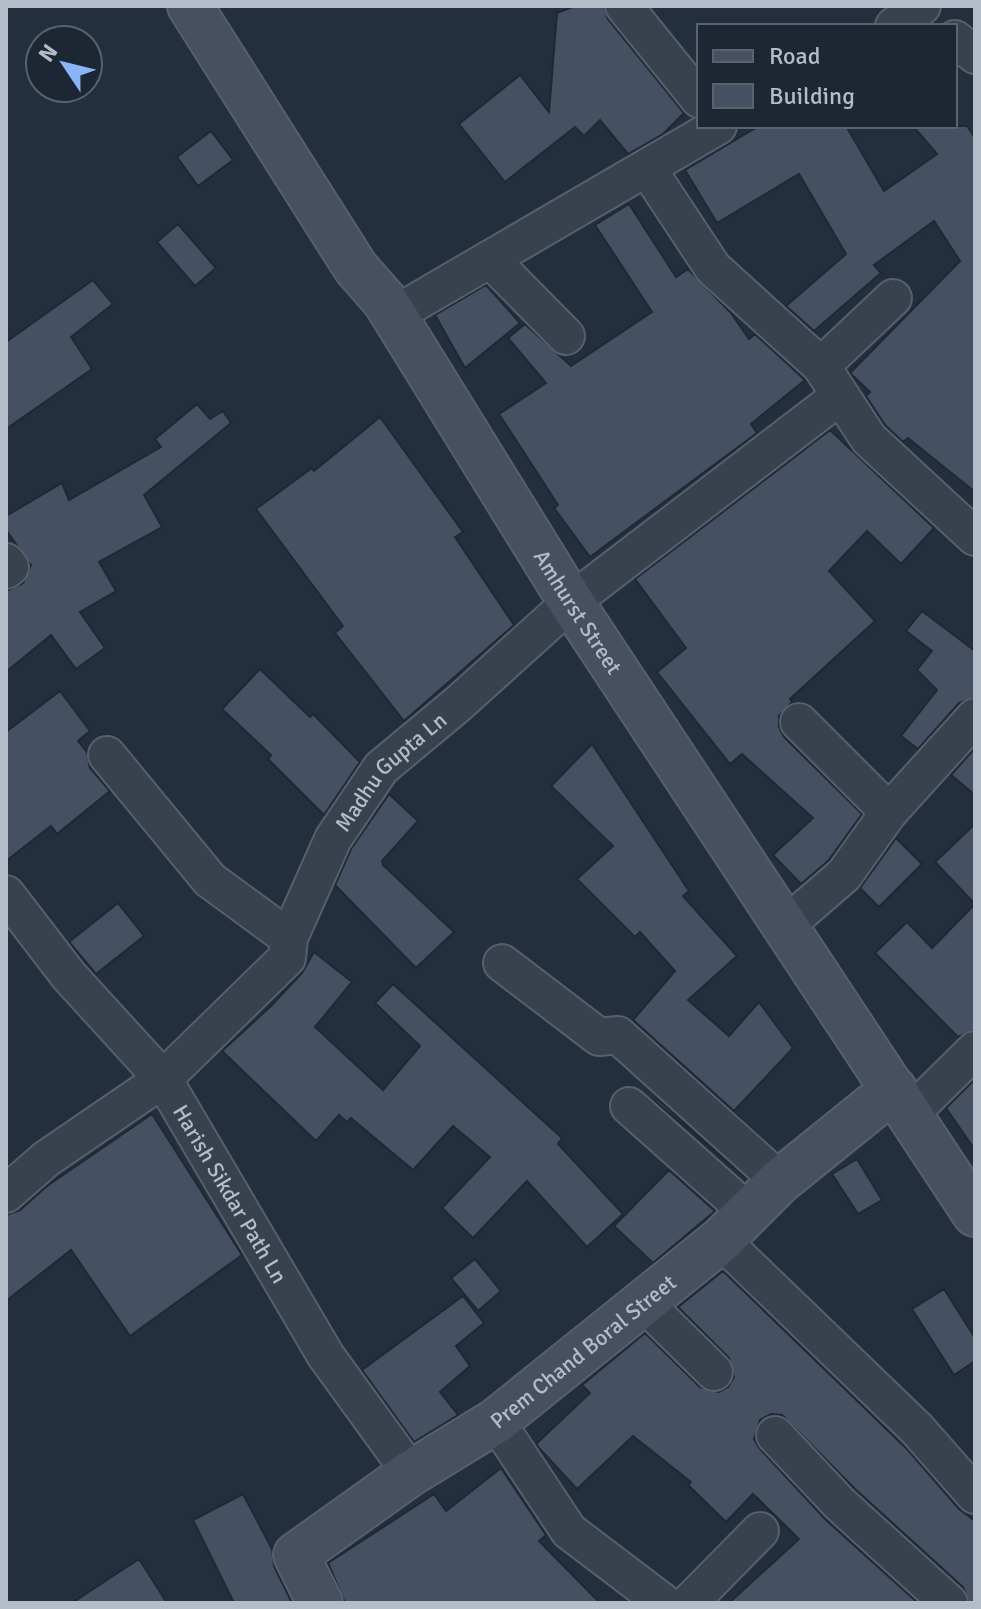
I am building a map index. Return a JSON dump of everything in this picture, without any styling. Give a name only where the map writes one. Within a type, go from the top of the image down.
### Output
[{"type":"main road","name":"Amhurst Street","points":[[190,6],[356,268],[394,315],[571,602],[975,1214]]},
{"type":"main road","name":"Prem Chand Boral Street","points":[[320,1603],[296,1555],[411,1473],[496,1421],[644,1303],[734,1226],[780,1181],[903,1101]]},
{"type":"street","points":[[624,6],[697,97]]},
{"type":"street","points":[[957,41],[975,55]]},
{"type":"street","points":[[394,315],[715,128]]},
{"type":"street","points":[[647,168],[713,268],[821,366],[869,439],[975,537]]},
{"type":"street","points":[[490,259],[566,336]]},
{"type":"street","points":[[821,366],[893,298]]},
{"type":"street","name":"Madhu Gupta Ln","points":[[6,1194],[46,1159],[163,1079],[287,958],[289,938],[333,839],[381,768],[458,704],[571,602],[840,396]]},
{"type":"street","points":[[6,562],[10,567],[6,570]]},
{"type":"street","points":[[785,926],[844,875],[889,812],[975,717]]},
{"type":"street","points":[[799,722],[889,812]]},
{"type":"street","points":[[107,755],[210,880],[289,938]]},
{"type":"street","name":"Harish Sikdar Path Ln","points":[[6,894],[32,931],[163,1079],[326,1356],[411,1473]]},
{"type":"street","points":[[502,963],[599,1037],[618,1035],[780,1181]]},
{"type":"street","points":[[903,1101],[975,1050]]},
{"type":"street","points":[[629,1106],[975,1495]]},
{"type":"street","points":[[644,1303],[714,1372]]},
{"type":"street","points":[[496,1421],[569,1531],[664,1603]]},
{"type":"street","points":[[775,1435],[840,1504],[949,1603]]},
{"type":"street","points":[[689,1603],[760,1531]]},
{"type":"building","points":[[575,6],[604,6],[608,19],[684,113],[663,134],[628,154],[600,120],[584,136],[575,127],[505,182],[459,124],[520,75],[549,112],[557,13]]},
{"type":"building","points":[[967,126],[975,138],[975,492],[908,438],[903,442],[885,425],[866,396],[870,392],[850,373],[960,261],[934,221],[874,265],[881,273],[814,331],[786,306],[846,254],[799,174],[717,223],[685,170],[756,128],[847,128],[884,191],[937,154],[915,128]]},
{"type":"building","points":[[211,131],[233,160],[198,186],[177,157]]},
{"type":"building","points":[[629,204],[676,277],[688,269],[731,313],[749,339],[755,334],[805,380],[751,424],[757,433],[590,557],[554,508],[558,505],[499,414],[546,383],[508,338],[525,324],[571,366],[652,312],[595,225]]},
{"type":"building","points":[[178,224],[216,268],[195,286],[157,242]]},
{"type":"building","points":[[93,280],[113,304],[71,337],[92,369],[6,429],[6,342]]},
{"type":"building","points":[[486,285],[520,323],[465,368],[435,315]]},
{"type":"building","points":[[197,404],[210,419],[223,411],[231,423],[144,495],[162,527],[99,562],[116,591],[80,612],[105,648],[76,669],[51,635],[6,672],[6,591],[23,583],[31,565],[6,530],[6,516],[62,483],[69,500],[161,447],[155,439]]},
{"type":"building","points":[[380,417],[463,532],[455,537],[514,625],[404,721],[335,633],[343,626],[256,509],[312,468],[314,471]]},
{"type":"building","points":[[830,430],[934,528],[901,564],[867,531],[829,571],[875,621],[790,699],[792,702],[779,716],[779,727],[784,737],[862,814],[828,861],[801,884],[773,855],[813,818],[742,754],[730,764],[657,672],[686,648],[635,579]]},
{"type":"building","points":[[922,611],[975,651],[975,697],[959,703],[918,749],[901,736],[937,690],[917,670],[932,651],[906,631]]},
{"type":"building","points":[[260,669],[310,717],[313,714],[360,762],[324,815],[268,759],[271,755],[222,709]]},
{"type":"building","points":[[60,691],[90,731],[78,741],[87,752],[90,768],[110,791],[57,834],[51,826],[6,861],[6,732]]},
{"type":"building","points":[[592,744],[689,891],[683,896],[737,956],[688,1000],[729,1036],[759,1002],[793,1048],[734,1111],[633,1020],[675,971],[640,932],[635,937],[577,879],[613,846],[551,786]]},
{"type":"building","points":[[975,748],[975,795],[951,775]]},
{"type":"building","points":[[389,794],[418,821],[382,861],[383,865],[454,932],[416,968],[335,885],[351,849]]},
{"type":"building","points":[[975,824],[975,904],[935,862]]},
{"type":"building","points":[[896,838],[922,864],[879,907],[860,888]]},
{"type":"building","points":[[118,903],[144,936],[96,974],[69,942]]},
{"type":"building","points":[[975,904],[975,1030],[958,1037],[875,953],[907,922],[932,948]]},
{"type":"building","points":[[314,952],[352,982],[315,1027],[383,1090],[420,1046],[375,1003],[393,984],[562,1138],[558,1144],[623,1214],[587,1247],[527,1181],[473,1238],[442,1208],[490,1157],[453,1126],[413,1170],[351,1118],[347,1122],[339,1115],[316,1141],[222,1051],[302,973]]},
{"type":"building","points":[[975,1079],[975,1150],[946,1108]]},
{"type":"building","points":[[657,1099],[747,1179],[655,1101]]},
{"type":"building","points":[[152,1114],[242,1255],[130,1336],[71,1250],[6,1301],[6,1215],[20,1210],[47,1186]]},
{"type":"building","points":[[857,1159],[882,1200],[858,1214],[832,1174]]},
{"type":"building","points":[[669,1170],[715,1211],[653,1263],[614,1226]]},
{"type":"building","points":[[475,1259],[501,1291],[478,1311],[451,1278]]},
{"type":"building","points":[[723,1271],[908,1450],[959,1509],[975,1521],[975,1603],[969,1603],[963,1587],[855,1489],[782,1415],[771,1414],[760,1420],[754,1439],[760,1449],[826,1520],[918,1603],[729,1603],[799,1539],[753,1494],[726,1522],[688,1485],[691,1482],[633,1436],[577,1489],[539,1448],[536,1444],[590,1393],[582,1385],[645,1333],[700,1387],[719,1392],[728,1387],[734,1377],[729,1358],[678,1307]]},
{"type":"building","points":[[944,1289],[975,1338],[975,1361],[954,1375],[912,1309]]},
{"type":"building","points":[[463,1296],[484,1323],[456,1346],[470,1366],[440,1392],[458,1415],[414,1442],[362,1370]]},
{"type":"building","points":[[501,1468],[546,1535],[539,1541],[600,1603],[345,1603],[328,1563],[434,1494],[446,1511]]},
{"type":"building","points":[[243,1494],[272,1549],[274,1566],[292,1603],[234,1603],[193,1520]]},
{"type":"building","points":[[139,1559],[167,1603],[72,1603]]}]
